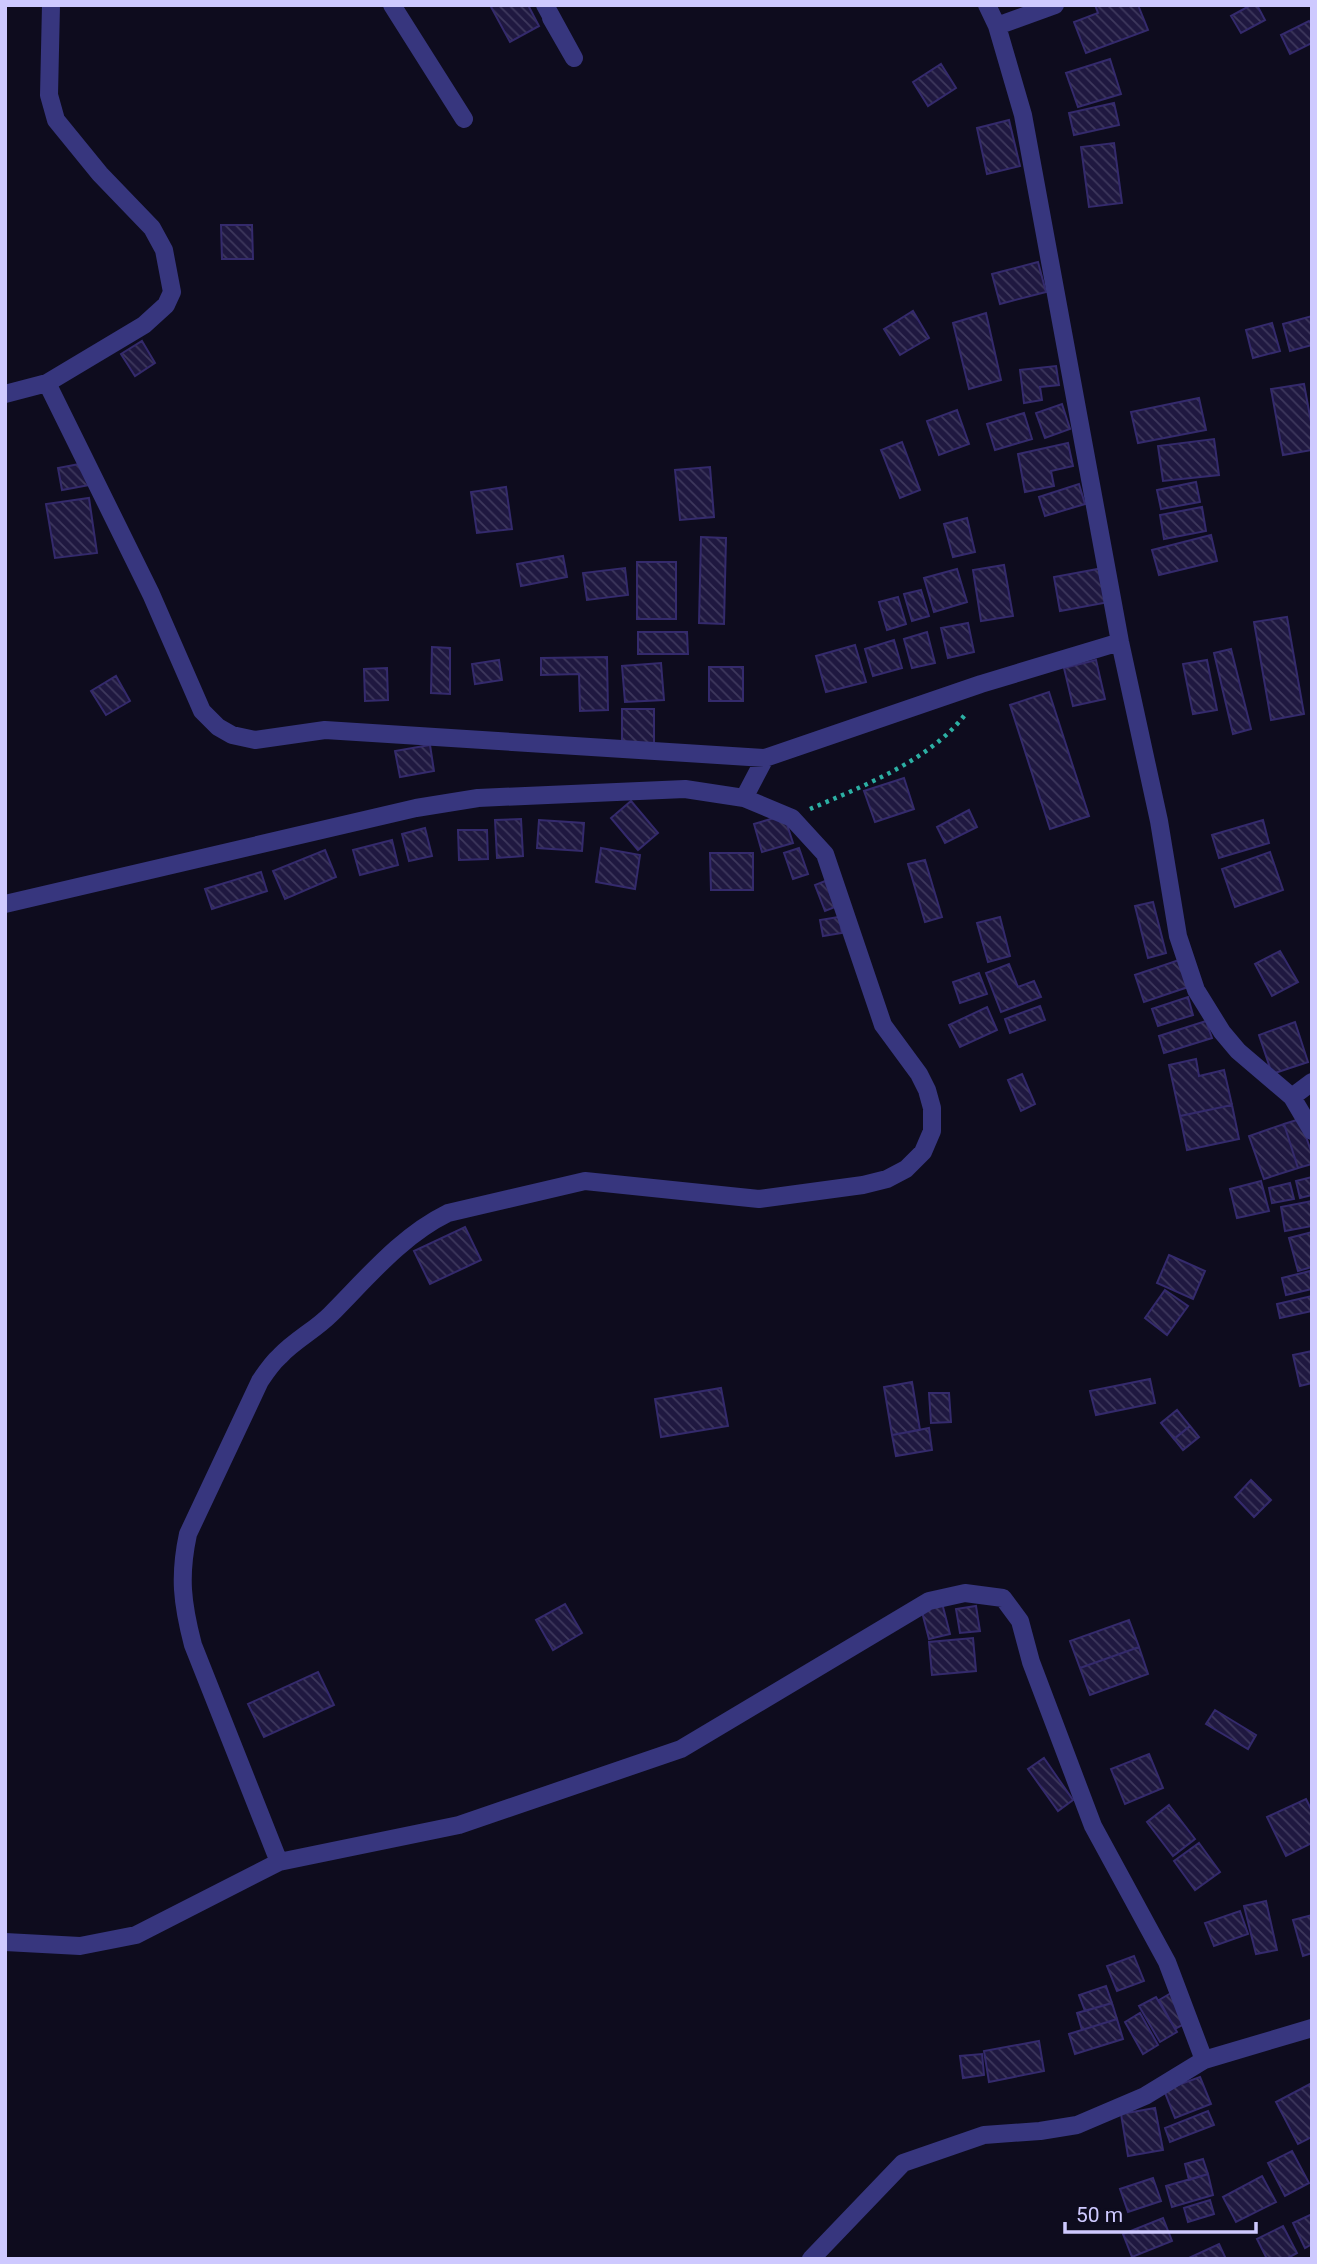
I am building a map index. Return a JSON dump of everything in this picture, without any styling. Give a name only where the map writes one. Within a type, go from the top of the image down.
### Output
[{"type":"street","points":[[5,394],[47,383],[144,325],[166,305],[172,292],[164,250],[152,228],[100,173],[56,120],[49,95],[51,5]]},
{"type":"street","points":[[987,5],[997,26],[1023,115],[1120,642],[1159,821],[1178,936],[1196,990],[1222,1032],[1238,1051],[1292,1097],[1312,1130]]},
{"type":"street","points":[[997,26],[1055,5]]},
{"type":"street","points":[[396,7],[464,119]]},
{"type":"street","points":[[47,383],[151,594],[202,711],[218,727],[232,735],[255,740],[325,730],[765,758],[981,684],[1120,642]]},
{"type":"street","points":[[744,798],[765,758]]},
{"type":"street","points":[[5,904],[416,808],[478,798],[685,789],[744,798],[792,818],[825,854],[883,1025],[919,1074],[927,1090],[932,1108],[932,1131],[923,1152],[906,1169],[887,1179],[769,1199],[585,1181],[448,1213],[429,1222],[410,1236],[328,1317],[281,1354],[260,1381],[188,1534],[182,1561],[186,1618],[193,1645],[279,1862]]},
{"type":"street","points":[[1292,1097],[1312,1082]]},
{"type":"street","points":[[5,1942],[80,1946],[135,1935],[279,1862],[459,1825],[681,1749],[929,1601],[965,1593],[1003,1598],[1020,1621],[1031,1662],[1093,1826],[1167,1962],[1204,2060]]},
{"type":"street","points":[[811,2259],[903,2164],[984,2135],[1077,2125],[1145,2096],[1204,2060],[1312,2028]]},
{"type":"path","points":[[792,818],[896,771],[956,728],[976,699],[981,684]]},
{"type":"building","points":[[490,5],[528,5],[539,26],[510,42]]},
{"type":"building","points":[[1095,5],[1138,5],[1148,30],[1086,53],[1074,22],[1098,13]]},
{"type":"building","points":[[1251,5],[1257,5],[1265,20],[1241,33],[1231,16]]},
{"type":"building","points":[[1309,21],[1312,25],[1312,43],[1290,54],[1281,35]]},
{"type":"building","points":[[1110,59],[1121,94],[1078,107],[1066,73]]},
{"type":"building","points":[[941,64],[956,88],[928,106],[913,82]]},
{"type":"building","points":[[1114,103],[1119,125],[1074,135],[1069,113]]},
{"type":"building","points":[[1009,120],[1020,166],[987,174],[977,128]]},
{"type":"building","points":[[1114,143],[1122,203],[1089,207],[1081,147]]},
{"type":"building","points":[[221,225],[252,225],[253,259],[222,259]]},
{"type":"building","points":[[1038,262],[1046,292],[1000,304],[992,274]]},
{"type":"building","points":[[913,311],[929,338],[900,355],[884,329]]},
{"type":"building","points":[[986,313],[1001,380],[969,389],[953,323]]},
{"type":"building","points":[[1312,316],[1312,345],[1290,351],[1283,324]]},
{"type":"building","points":[[1272,323],[1280,351],[1253,358],[1246,330]]},
{"type":"building","points":[[142,341],[155,363],[135,376],[121,354]]},
{"type":"building","points":[[1056,366],[1059,385],[1040,387],[1042,400],[1024,403],[1020,370]]},
{"type":"building","points":[[1304,384],[1312,427],[1312,450],[1283,455],[1271,389]]},
{"type":"building","points":[[1199,398],[1206,430],[1138,443],[1131,412]]},
{"type":"building","points":[[1062,404],[1070,429],[1045,438],[1036,413]]},
{"type":"building","points":[[957,410],[969,444],[939,455],[927,421]]},
{"type":"building","points":[[1024,413],[1032,439],[995,450],[987,424]]},
{"type":"building","points":[[1214,439],[1219,475],[1163,481],[1158,446]]},
{"type":"building","points":[[902,442],[920,490],[900,498],[881,450]]},
{"type":"building","points":[[1068,443],[1073,466],[1051,471],[1054,486],[1025,492],[1018,454]]},
{"type":"building","points":[[90,462],[95,484],[62,490],[58,468]]},
{"type":"building","points":[[710,467],[714,517],[680,520],[675,470]]},
{"type":"building","points":[[1196,482],[1200,502],[1161,509],[1157,490]]},
{"type":"building","points":[[1079,484],[1085,504],[1045,516],[1039,497]]},
{"type":"building","points":[[506,487],[512,529],[477,533],[471,492]]},
{"type":"building","points":[[89,498],[97,553],[55,558],[46,504]]},
{"type":"building","points":[[1202,507],[1206,531],[1164,539],[1160,515]]},
{"type":"building","points":[[967,518],[975,552],[953,557],[944,524]]},
{"type":"building","points":[[1211,535],[1217,561],[1159,575],[1152,550]]},
{"type":"building","points":[[701,537],[726,538],[724,624],[699,623]]},
{"type":"building","points":[[563,556],[567,577],[521,586],[517,564]]},
{"type":"building","points":[[637,562],[676,562],[676,619],[637,619]]},
{"type":"building","points":[[1004,565],[1013,616],[981,621],[973,570]]},
{"type":"building","points":[[625,568],[628,595],[587,600],[583,573]]},
{"type":"building","points":[[1103,568],[1109,602],[1060,611],[1054,577]]},
{"type":"building","points":[[957,569],[967,602],[934,612],[924,578]]},
{"type":"building","points":[[921,590],[929,616],[912,621],[904,594]]},
{"type":"building","points":[[898,597],[906,624],[887,630],[879,602]]},
{"type":"building","points":[[1287,617],[1304,714],[1271,720],[1254,622]]},
{"type":"building","points":[[968,623],[974,652],[948,658],[941,628]]},
{"type":"building","points":[[638,632],[687,632],[688,654],[638,654]]},
{"type":"building","points":[[927,632],[935,663],[912,668],[904,639]]},
{"type":"building","points":[[894,640],[902,668],[873,676],[865,649]]},
{"type":"building","points":[[855,645],[866,682],[826,692],[816,656]]},
{"type":"building","points":[[432,647],[450,648],[450,694],[431,693]]},
{"type":"building","points":[[1231,649],[1251,729],[1233,734],[1214,653]]},
{"type":"building","points":[[607,657],[608,710],[580,711],[579,674],[541,675],[541,658]]},
{"type":"building","points":[[499,660],[502,680],[475,684],[472,664]]},
{"type":"building","points":[[1096,660],[1105,699],[1073,706],[1064,668]]},
{"type":"building","points":[[1207,660],[1217,710],[1193,714],[1183,664]]},
{"type":"building","points":[[661,663],[664,700],[625,702],[622,666]]},
{"type":"building","points":[[709,667],[743,667],[743,701],[709,701]]},
{"type":"building","points":[[387,668],[388,700],[365,701],[364,669]]},
{"type":"building","points":[[116,676],[130,701],[106,715],[91,691]]},
{"type":"building","points":[[1049,692],[1089,816],[1050,829],[1010,705]]},
{"type":"building","points":[[622,709],[654,709],[654,746],[622,746]]},
{"type":"building","points":[[430,745],[434,771],[400,777],[395,751]]},
{"type":"building","points":[[904,778],[914,809],[875,822],[864,791]]},
{"type":"building","points":[[631,801],[658,833],[638,850],[611,818]]},
{"type":"building","points":[[969,810],[977,827],[945,843],[937,827]]},
{"type":"building","points":[[784,815],[793,843],[762,852],[754,824]]},
{"type":"building","points":[[521,819],[523,856],[497,858],[495,820]]},
{"type":"building","points":[[539,820],[584,823],[582,851],[537,848]]},
{"type":"building","points":[[1263,820],[1269,843],[1219,858],[1212,835]]},
{"type":"building","points":[[425,828],[432,856],[409,861],[402,834]]},
{"type":"building","points":[[458,830],[487,830],[488,859],[459,860]]},
{"type":"building","points":[[392,840],[398,865],[360,875],[353,850]]},
{"type":"building","points":[[601,848],[640,855],[635,889],[596,882]]},
{"type":"building","points":[[799,848],[808,874],[793,879],[784,853]]},
{"type":"building","points":[[325,850],[336,877],[285,899],[273,871]]},
{"type":"building","points":[[1270,852],[1283,890],[1235,907],[1222,869]]},
{"type":"building","points":[[710,853],[753,853],[753,890],[711,890]]},
{"type":"building","points":[[925,860],[942,917],[925,922],[908,864]]},
{"type":"building","points":[[261,872],[267,891],[212,909],[205,889]]},
{"type":"building","points":[[825,881],[835,907],[825,911],[815,885]]},
{"type":"building","points":[[1153,902],[1166,953],[1148,958],[1135,906]]},
{"type":"building","points":[[839,917],[842,933],[823,936],[820,920]]},
{"type":"building","points":[[1000,917],[1010,956],[988,962],[977,923]]},
{"type":"building","points":[[1280,951],[1298,982],[1272,996],[1255,964]]},
{"type":"building","points":[[1179,960],[1188,987],[1144,1002],[1135,975]]},
{"type":"building","points":[[1009,964],[1018,987],[1034,981],[1041,997],[1001,1012],[986,973]]},
{"type":"building","points":[[979,973],[987,994],[960,1003],[953,982]]},
{"type":"building","points":[[1188,997],[1193,1015],[1158,1026],[1152,1009]]},
{"type":"building","points":[[1040,1006],[1045,1020],[1010,1033],[1005,1019]]},
{"type":"building","points":[[987,1007],[997,1030],[960,1047],[949,1025]]},
{"type":"building","points":[[1206,1021],[1212,1038],[1164,1053],[1159,1036]]},
{"type":"building","points":[[1295,1022],[1308,1062],[1272,1074],[1259,1035]]},
{"type":"building","points":[[1196,1059],[1199,1076],[1224,1070],[1232,1105],[1180,1116],[1169,1065]]},
{"type":"building","points":[[1022,1074],[1035,1104],[1021,1111],[1008,1080]]},
{"type":"building","points":[[1232,1105],[1239,1139],[1187,1150],[1180,1116]]},
{"type":"building","points":[[1300,1119],[1312,1154],[1312,1164],[1298,1168],[1284,1124]]},
{"type":"building","points":[[1284,1124],[1298,1168],[1264,1179],[1249,1136]]},
{"type":"building","points":[[1312,1177],[1312,1195],[1300,1198],[1296,1181]]},
{"type":"building","points":[[1261,1181],[1269,1211],[1237,1218],[1230,1189]]},
{"type":"building","points":[[1290,1183],[1294,1199],[1272,1203],[1269,1188]]},
{"type":"building","points":[[1312,1201],[1312,1226],[1285,1231],[1281,1207]]},
{"type":"building","points":[[465,1227],[481,1260],[430,1284],[414,1251]]},
{"type":"building","points":[[1312,1232],[1312,1267],[1298,1271],[1289,1238]]},
{"type":"building","points":[[1169,1255],[1205,1271],[1193,1299],[1157,1283]]},
{"type":"building","points":[[1310,1271],[1312,1289],[1286,1295],[1282,1278]]},
{"type":"building","points":[[1165,1290],[1188,1306],[1167,1335],[1145,1318]]},
{"type":"building","points":[[1312,1296],[1312,1311],[1280,1318],[1277,1304]]},
{"type":"building","points":[[1312,1351],[1312,1383],[1300,1386],[1293,1355]]},
{"type":"building","points":[[1150,1379],[1155,1403],[1096,1415],[1090,1391]]},
{"type":"building","points":[[912,1382],[920,1430],[892,1435],[884,1387]]},
{"type":"building","points":[[721,1388],[728,1426],[661,1437],[655,1399]]},
{"type":"building","points":[[929,1393],[949,1393],[951,1422],[931,1423]]},
{"type":"building","points":[[1177,1410],[1190,1426],[1174,1439],[1161,1423]]},
{"type":"building","points":[[1190,1426],[1199,1437],[1183,1450],[1174,1439]]},
{"type":"building","points":[[929,1428],[932,1450],[896,1456],[892,1435]]},
{"type":"building","points":[[1251,1480],[1271,1500],[1254,1517],[1235,1497]]},
{"type":"building","points":[[942,1603],[950,1634],[929,1639],[921,1608]]},
{"type":"building","points":[[565,1604],[582,1633],[553,1650],[536,1620]]},
{"type":"building","points":[[976,1606],[980,1631],[960,1633],[956,1609]]},
{"type":"building","points":[[1129,1620],[1139,1647],[1080,1668],[1070,1641]]},
{"type":"building","points":[[973,1638],[976,1671],[932,1675],[929,1642]]},
{"type":"building","points":[[1139,1647],[1148,1674],[1090,1695],[1080,1668]]},
{"type":"building","points":[[318,1672],[334,1705],[264,1737],[248,1704]]},
{"type":"building","points":[[1215,1710],[1256,1735],[1248,1749],[1206,1724]]},
{"type":"building","points":[[1149,1754],[1163,1788],[1125,1804],[1111,1769]]},
{"type":"building","points":[[1044,1758],[1073,1800],[1058,1811],[1028,1769]]},
{"type":"building","points":[[1306,1799],[1312,1811],[1312,1843],[1286,1856],[1267,1817]]},
{"type":"building","points":[[1169,1805],[1195,1839],[1173,1856],[1147,1822]]},
{"type":"building","points":[[1199,1843],[1220,1872],[1195,1890],[1174,1861]]},
{"type":"building","points":[[1266,1901],[1277,1950],[1256,1954],[1244,1906]]},
{"type":"building","points":[[1240,1911],[1248,1934],[1214,1946],[1205,1923]]},
{"type":"building","points":[[1312,1915],[1312,1953],[1303,1956],[1293,1920]]},
{"type":"building","points":[[1134,1956],[1144,1981],[1117,1991],[1107,1966]]},
{"type":"building","points":[[1106,1986],[1112,2003],[1085,2011],[1079,1995]]},
{"type":"building","points":[[1171,1993],[1188,2022],[1175,2029],[1159,2000]]},
{"type":"building","points":[[1156,1997],[1177,2032],[1160,2042],[1139,2006]]},
{"type":"building","points":[[1112,2003],[1117,2019],[1082,2030],[1077,2013]]},
{"type":"building","points":[[1140,2013],[1158,2045],[1143,2054],[1125,2022]]},
{"type":"building","points":[[1117,2019],[1123,2039],[1075,2054],[1069,2034]]},
{"type":"building","points":[[1039,2041],[1044,2071],[989,2082],[984,2051]]},
{"type":"building","points":[[982,2054],[984,2075],[963,2078],[960,2056]]},
{"type":"building","points":[[1200,2077],[1211,2104],[1175,2118],[1164,2090]]},
{"type":"building","points":[[1312,2083],[1312,2137],[1298,2144],[1276,2102]]},
{"type":"building","points":[[1155,2108],[1163,2150],[1128,2156],[1121,2114]]},
{"type":"building","points":[[1208,2111],[1214,2125],[1170,2142],[1165,2128]]},
{"type":"building","points":[[1292,2151],[1309,2183],[1285,2196],[1268,2163]]},
{"type":"building","points":[[1203,2159],[1208,2174],[1189,2180],[1185,2164]]},
{"type":"building","points":[[1208,2174],[1213,2195],[1172,2207],[1166,2186]]},
{"type":"building","points":[[1262,2176],[1276,2202],[1236,2222],[1223,2197]]},
{"type":"building","points":[[1153,2178],[1161,2201],[1128,2212],[1120,2189]]},
{"type":"building","points":[[1210,2200],[1214,2214],[1188,2222],[1184,2208]]},
{"type":"building","points":[[1312,2214],[1312,2244],[1305,2248],[1293,2223]]},
{"type":"building","points":[[1163,2218],[1172,2241],[1132,2257],[1123,2234]]},
{"type":"building","points":[[1283,2226],[1297,2253],[1286,2259],[1267,2259],[1257,2239]]},
{"type":"building","points":[[1219,2244],[1226,2259],[1189,2259],[1189,2258]]}]
